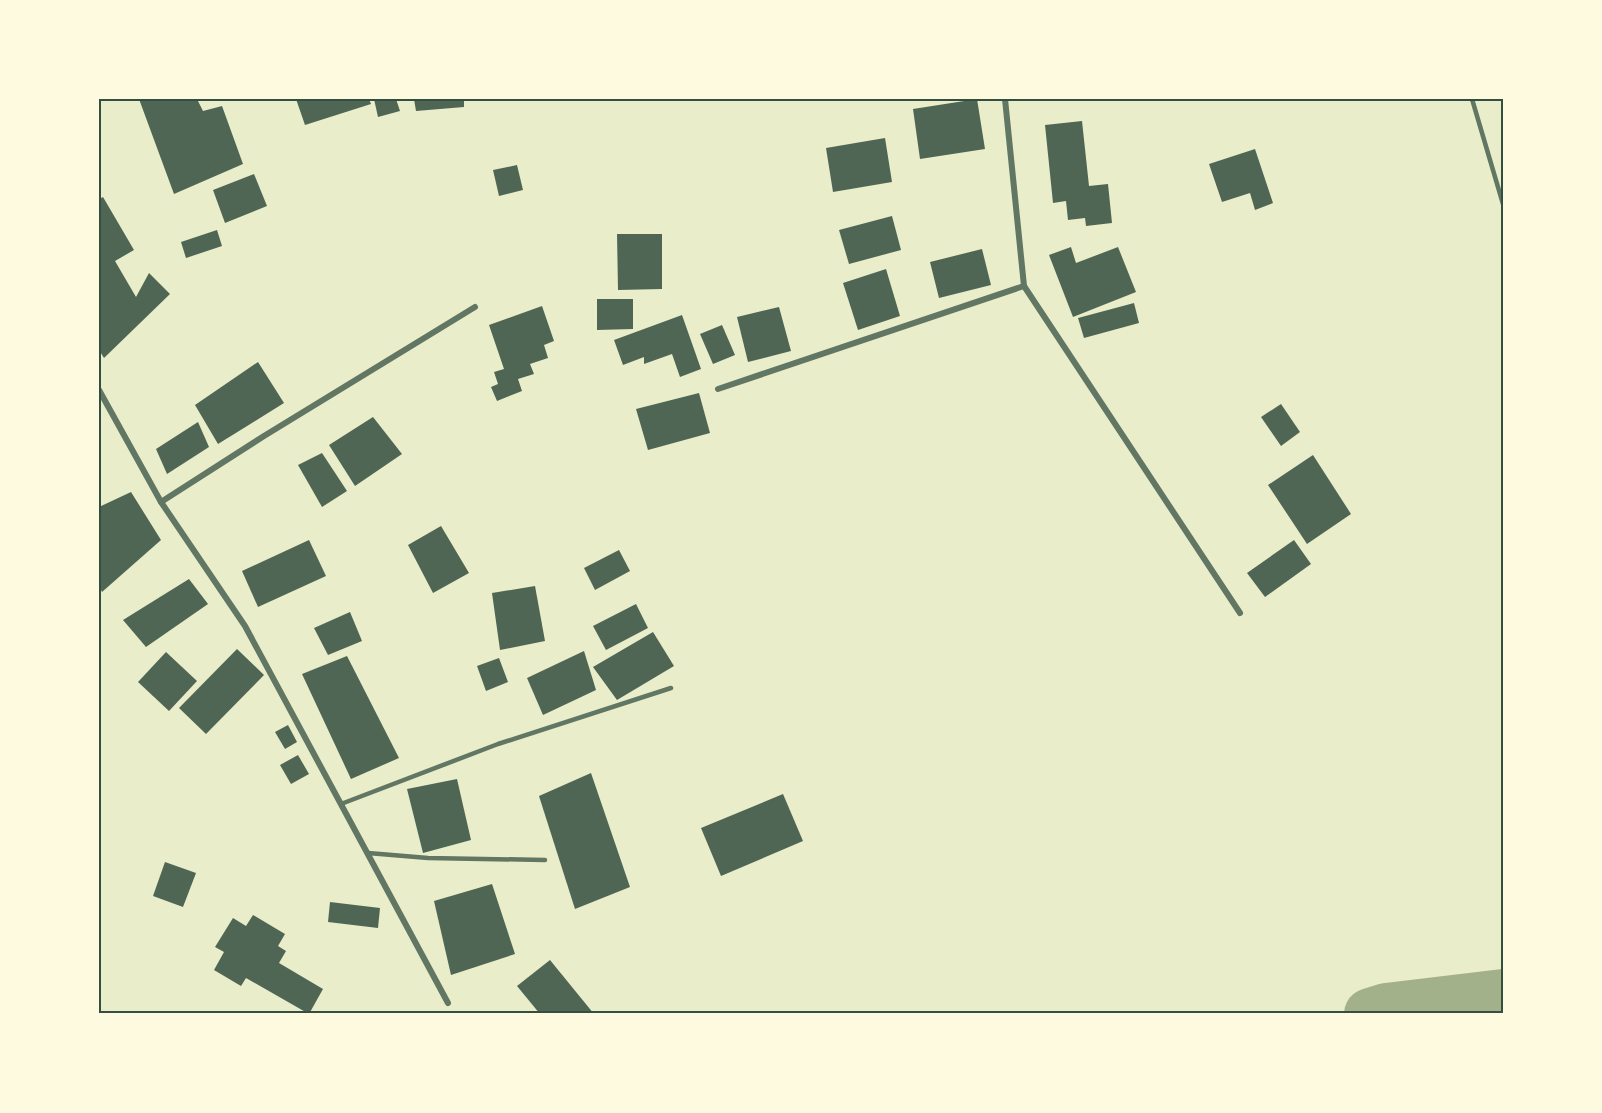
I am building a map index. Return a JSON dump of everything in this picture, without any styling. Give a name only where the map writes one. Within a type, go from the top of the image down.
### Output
[{"type":"street","points":[[1005,99],[1024,286],[1240,613]]},
{"type":"street","points":[[718,389],[1024,286]]},
{"type":"street","points":[[161,502],[475,307]]},
{"type":"street","points":[[99,390],[161,502],[245,626],[448,1003]]},
{"type":"lane","points":[[1472,99],[1503,204]]},
{"type":"lane","points":[[341,804],[498,744],[671,688]]},
{"type":"lane","points":[[368,853],[428,858],[545,860]]},
{"type":"building","points":[[139,99],[197,99],[203,111],[222,106],[243,164],[174,194]]},
{"type":"building","points":[[296,99],[369,99],[371,104],[305,125]]},
{"type":"building","points":[[374,99],[396,99],[400,111],[378,117]]},
{"type":"building","points":[[414,99],[464,99],[464,107],[416,111]]},
{"type":"building","points":[[977,99],[985,149],[920,159],[913,109]]},
{"type":"building","points":[[1082,121],[1089,186],[1108,184],[1112,223],[1086,226],[1085,218],[1068,220],[1066,201],[1053,203],[1045,125]]},
{"type":"building","points":[[885,138],[892,182],[833,192],[826,148]]},
{"type":"building","points":[[1255,149],[1273,203],[1255,210],[1250,193],[1222,202],[1209,164]]},
{"type":"building","points":[[517,165],[523,190],[499,196],[493,170]]},
{"type":"building","points":[[254,174],[267,206],[225,223],[213,190]]},
{"type":"building","points":[[103,197],[134,250],[115,261],[136,297],[149,273],[170,294],[104,358],[99,350],[99,199]]},
{"type":"building","points":[[892,216],[901,250],[849,264],[839,230]]},
{"type":"building","points":[[217,230],[222,246],[186,258],[181,242]]},
{"type":"building","points":[[617,234],[662,234],[662,289],[618,290]]},
{"type":"building","points":[[1071,247],[1076,263],[1118,247],[1136,292],[1073,317],[1049,255]]},
{"type":"building","points":[[982,249],[991,285],[939,298],[930,262]]},
{"type":"building","points":[[886,269],[900,316],[858,330],[843,283]]},
{"type":"building","points":[[597,299],[633,299],[633,329],[597,330]]},
{"type":"building","points":[[1134,303],[1139,323],[1084,338],[1078,318]]},
{"type":"building","points":[[542,306],[554,341],[544,345],[548,358],[530,364],[534,374],[518,379],[522,391],[497,401],[491,387],[498,384],[494,372],[504,369],[489,325]]},
{"type":"building","points":[[779,307],[791,351],[748,362],[737,317]]},
{"type":"building","points":[[682,315],[701,369],[680,377],[672,354],[644,364],[644,357],[623,365],[614,340]]},
{"type":"building","points":[[722,325],[735,355],[713,364],[700,334]]},
{"type":"building","points":[[258,362],[284,403],[218,444],[195,405]]},
{"type":"building","points":[[699,393],[710,433],[648,450],[636,409]]},
{"type":"building","points":[[1281,404],[1300,432],[1281,446],[1261,417]]},
{"type":"building","points":[[373,417],[402,454],[355,486],[329,445]]},
{"type":"building","points":[[198,422],[209,447],[167,474],[156,449]]},
{"type":"building","points":[[322,453],[347,491],[322,507],[298,465]]},
{"type":"building","points":[[1313,455],[1351,514],[1307,544],[1268,485]]},
{"type":"building","points":[[131,492],[161,540],[102,592],[99,586],[99,507]]},
{"type":"building","points":[[441,526],[469,573],[433,593],[408,545]]},
{"type":"building","points":[[309,540],[326,576],[258,607],[242,571]]},
{"type":"building","points":[[1294,540],[1311,564],[1265,597],[1247,573]]},
{"type":"building","points":[[619,550],[630,571],[595,590],[584,568]]},
{"type":"building","points":[[189,579],[208,604],[146,647],[123,620]]},
{"type":"building","points":[[535,586],[545,641],[500,650],[492,593]]},
{"type":"building","points":[[636,604],[648,628],[606,650],[593,626]]},
{"type":"building","points":[[350,612],[362,641],[328,655],[314,628]]},
{"type":"building","points":[[653,632],[674,666],[617,700],[593,667]]},
{"type":"building","points":[[237,649],[264,675],[206,734],[179,708]]},
{"type":"building","points":[[584,651],[596,690],[543,715],[527,678]]},
{"type":"building","points":[[166,652],[197,681],[169,711],[138,682]]},
{"type":"building","points":[[347,656],[399,758],[351,779],[302,674]]},
{"type":"building","points":[[499,658],[508,682],[486,691],[477,666]]},
{"type":"building","points":[[288,725],[297,742],[285,749],[275,732]]},
{"type":"building","points":[[298,755],[309,774],[291,784],[280,765]]},
{"type":"building","points":[[591,773],[630,887],[575,909],[539,796]]},
{"type":"building","points":[[457,779],[471,840],[423,853],[407,789]]},
{"type":"building","points":[[783,794],[803,841],[721,876],[701,828]]},
{"type":"building","points":[[165,862],[196,873],[183,907],[153,896]]},
{"type":"building","points":[[492,884],[515,954],[451,975],[434,901]]},
{"type":"building","points":[[330,902],[380,908],[378,928],[328,922]]},
{"type":"building","points":[[253,915],[285,934],[278,946],[286,951],[279,963],[323,989],[309,1014],[246,978],[241,986],[214,970],[224,952],[215,947],[233,918],[246,926]]},
{"type":"building","points":[[550,960],[594,1014],[540,1014],[517,986]]},
{"type":"waterway","points":[[1370,1014],[1386,1009],[1503,995]]}]
